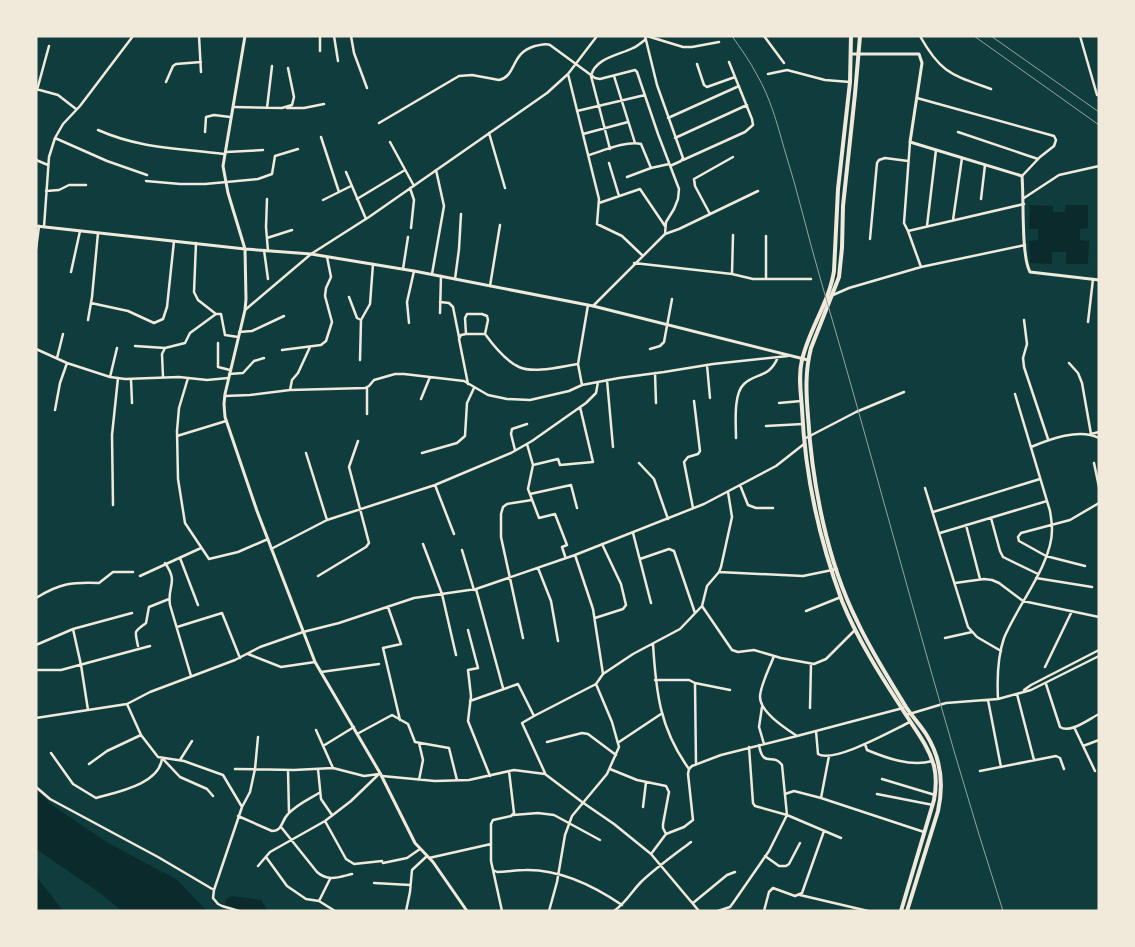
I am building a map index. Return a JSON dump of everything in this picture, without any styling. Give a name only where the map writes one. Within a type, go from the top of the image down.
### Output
[{"type":"main road","points":[[851,36],[850,82],[838,189],[836,248],[832,284],[810,334],[799,374],[802,424],[813,501],[834,570],[856,619],[911,722],[923,739],[932,761],[936,784],[933,805],[901,911]]},
{"type":"main road","points":[[860,36],[843,206],[840,277],[819,326],[808,360],[806,390],[809,436],[814,484],[841,597],[855,630],[904,707]]},
{"type":"main road","points":[[906,911],[942,794],[942,783],[935,753],[926,735],[908,714]]},
{"type":"main road","points":[[909,884],[914,886]]},
{"type":"street","points":[[199,36],[202,72]]},
{"type":"street","points":[[245,36],[223,166],[225,181],[245,249],[246,288],[245,310],[224,396],[226,422],[245,479],[315,662],[381,775],[409,835],[439,870],[468,911]]},
{"type":"street","points":[[320,36],[320,51]]},
{"type":"street","points":[[334,36],[338,61]]},
{"type":"street","points":[[351,36],[354,53],[367,88]]},
{"type":"street","points":[[245,310],[311,254],[414,186],[547,93],[568,74],[597,36]]},
{"type":"street","points":[[764,36],[784,63]]},
{"type":"street","points":[[920,36],[942,68],[958,77],[991,89]]},
{"type":"street","points":[[1080,36],[1097,95]]},
{"type":"street","points":[[44,227],[48,165],[51,147],[55,138],[63,124],[80,106],[132,37]]},
{"type":"street","points":[[646,37],[692,48],[719,42]]},
{"type":"street","points":[[610,149],[591,76],[592,70],[612,56],[633,48],[646,37]]},
{"type":"street","points":[[646,37],[657,85],[683,160]]},
{"type":"street","points":[[379,123],[459,76],[472,75],[498,80],[503,79],[509,73],[518,56],[528,48],[547,44],[591,76],[600,79],[635,70],[679,193],[674,209],[666,222],[665,234]]},
{"type":"street","points":[[49,46],[37,90],[58,95],[76,109]]},
{"type":"street","points":[[851,54],[919,54],[922,63],[910,142],[904,223],[921,267]]},
{"type":"street","points":[[166,82],[173,66],[176,64],[201,62]]},
{"type":"street","points":[[627,177],[651,168],[670,165],[683,160],[750,128],[753,122],[729,62]]},
{"type":"street","points":[[697,64],[704,85],[707,87],[735,77]]},
{"type":"street","points":[[267,108],[272,66]]},
{"type":"street","points":[[286,108],[292,105],[294,100],[288,68]]},
{"type":"street","points":[[768,74],[788,70],[825,80],[850,82]]},
{"type":"street","points":[[568,74],[599,203],[597,224],[622,236],[642,255]]},
{"type":"street","points":[[614,76],[635,143]]},
{"type":"street","points":[[668,118],[739,86]]},
{"type":"street","points":[[578,111],[645,95]]},
{"type":"street","points":[[916,97],[1054,136],[1056,140],[1054,146],[1022,176],[1025,245],[1028,267],[1030,272],[1097,280],[1088,322]]},
{"type":"street","points":[[232,107],[304,108],[324,104]]},
{"type":"street","points":[[675,138],[747,105]]},
{"type":"street","points":[[205,132],[206,116],[230,117]]},
{"type":"street","points":[[583,134],[628,122]]},
{"type":"street","points":[[98,130],[116,138],[164,149],[224,153],[263,150]]},
{"type":"street","points":[[958,132],[1038,159]]},
{"type":"street","points":[[489,134],[505,188]]},
{"type":"street","points":[[55,138],[107,162],[147,175]]},
{"type":"street","points":[[321,138],[339,192]]},
{"type":"street","points":[[390,142],[414,186]]},
{"type":"street","points":[[910,142],[1022,176]]},
{"type":"street","points":[[589,155],[635,143],[641,144],[651,168]]},
{"type":"street","points":[[146,181],[180,184],[258,179],[272,174],[275,156],[298,149]]},
{"type":"street","points":[[927,226],[936,150]]},
{"type":"street","points":[[710,214],[695,186],[694,179],[733,157]]},
{"type":"street","points":[[870,240],[877,163],[885,158],[908,161]]},
{"type":"street","points":[[953,220],[962,158]]},
{"type":"street","points":[[36,160],[48,165]]},
{"type":"street","points":[[609,163],[619,196]]},
{"type":"street","points":[[981,199],[985,165]]},
{"type":"street","points":[[1024,198],[1048,180],[1059,175],[1099,166]]},
{"type":"street","points":[[357,199],[405,170]]},
{"type":"street","points":[[432,274],[444,206],[436,170]]},
{"type":"street","points":[[346,172],[366,218]]},
{"type":"street","points":[[46,191],[59,190],[69,185],[86,185]]},
{"type":"street","points":[[322,200],[351,186]]},
{"type":"street","points":[[410,188],[414,200],[411,228]]},
{"type":"street","points":[[599,203],[638,189],[642,190],[666,227]]},
{"type":"street","points":[[593,306],[665,234],[758,191]]},
{"type":"street","points":[[267,199],[266,250],[268,279]]},
{"type":"street","points":[[908,231],[1024,204]]},
{"type":"street","points":[[455,279],[462,214]]},
{"type":"street","points":[[490,286],[500,225]]},
{"type":"street","points":[[36,249],[38,226],[196,244],[311,254],[432,274],[593,306],[808,360]]},
{"type":"street","points":[[267,238],[292,230]]},
{"type":"street","points":[[71,272],[80,231]]},
{"type":"street","points":[[88,320],[98,233]]},
{"type":"street","points":[[732,274],[733,235]]},
{"type":"street","points":[[766,236],[766,279]]},
{"type":"street","points":[[403,269],[408,238]]},
{"type":"street","points":[[91,304],[128,311],[150,322],[158,322],[163,319],[167,307],[174,241]]},
{"type":"street","points":[[196,244],[194,292],[198,300],[216,314],[221,314],[225,335],[238,337]]},
{"type":"street","points":[[833,295],[848,288],[921,267],[1025,245]]},
{"type":"street","points":[[282,350],[324,344],[332,322],[325,296],[326,288],[331,278],[327,257]]},
{"type":"street","points":[[634,263],[732,274],[746,278],[811,278]]},
{"type":"street","points":[[360,360],[361,320],[370,304],[373,264]]},
{"type":"street","points":[[409,323],[407,302],[414,271]]},
{"type":"street","points":[[440,313],[442,276]]},
{"type":"street","points":[[349,297],[357,318],[361,320]]},
{"type":"street","points":[[650,349],[662,344],[668,324],[672,299]]},
{"type":"street","points":[[440,302],[449,303],[453,307],[468,384]]},
{"type":"street","points":[[582,385],[578,364],[588,305]]},
{"type":"street","points":[[466,334],[465,318],[470,313],[487,316],[485,334]]},
{"type":"street","points":[[135,346],[165,348],[185,343],[190,334],[216,314]]},
{"type":"street","points":[[239,332],[252,331],[284,316]]},
{"type":"street","points":[[1024,320],[1027,344],[1023,358],[1024,367],[1048,439]]},
{"type":"street","points":[[57,358],[63,334]]},
{"type":"street","points":[[459,337],[466,334],[485,334],[512,362],[520,367],[539,369],[578,364]]},
{"type":"street","points":[[218,343],[218,367],[229,374]]},
{"type":"street","points":[[290,390],[292,380],[300,370],[311,346]]},
{"type":"street","points":[[36,348],[67,363],[118,378],[188,378],[206,380],[229,374],[243,373],[254,361],[264,358]]},
{"type":"street","points":[[110,377],[117,348]]},
{"type":"street","points":[[163,378],[162,354],[165,348]]},
{"type":"street","points":[[736,438],[736,410],[742,387],[745,383],[761,376],[772,368],[778,356]]},
{"type":"street","points":[[367,414],[367,388],[374,380],[399,373],[464,381],[488,395],[519,401],[539,399],[582,385],[607,380],[707,365],[792,356]]},
{"type":"street","points":[[55,410],[60,383],[67,363]]},
{"type":"street","points":[[1069,363],[1078,373],[1082,383],[1091,434]]},
{"type":"street","points":[[707,365],[710,398]]},
{"type":"street","points":[[654,374],[656,403]]},
{"type":"street","points":[[421,399],[430,377]]},
{"type":"street","points":[[113,505],[112,435],[118,378]]},
{"type":"street","points":[[131,378],[132,403]]},
{"type":"street","points":[[188,378],[179,408],[177,436],[178,478],[183,517],[188,529],[207,557],[212,559],[238,552],[268,539]]},
{"type":"street","points":[[607,380],[614,447]]},
{"type":"street","points":[[271,549],[327,520],[435,485],[516,450],[580,407],[596,393],[598,382]]},
{"type":"street","points":[[224,396],[290,390],[367,388]]},
{"type":"street","points":[[422,453],[457,443],[465,436],[467,403],[474,388]]},
{"type":"street","points":[[37,719],[127,704],[150,692],[240,658],[260,647],[303,632],[339,623],[414,598],[475,590],[575,555],[668,519],[728,492],[776,466],[809,436],[856,412],[904,392]]},
{"type":"street","points":[[998,699],[998,668],[1004,639],[1046,556],[1052,525],[1047,501],[1015,394]]},
{"type":"street","points":[[693,508],[684,462],[688,457],[698,454],[700,451],[694,401]]},
{"type":"street","points":[[778,403],[801,401]]},
{"type":"street","points":[[533,465],[558,459],[560,465],[593,462],[580,407]]},
{"type":"street","points":[[177,436],[226,422]]},
{"type":"street","points":[[516,450],[511,434],[512,429],[527,424]]},
{"type":"street","points":[[766,426],[802,424]]},
{"type":"street","points":[[1031,446],[1060,436],[1099,432]]},
{"type":"street","points":[[1091,434],[1099,438]]},
{"type":"street","points":[[318,576],[366,547],[368,543],[349,467],[358,441]]},
{"type":"street","points":[[527,444],[533,465],[528,489],[539,518],[555,514],[567,545],[562,547],[565,556]]},
{"type":"street","points":[[306,453],[327,520]]},
{"type":"street","points":[[640,463],[654,479],[668,519]]},
{"type":"street","points":[[1094,463],[1099,487]]},
{"type":"street","points":[[933,512],[1040,479]]},
{"type":"street","points":[[435,485],[454,534]]},
{"type":"street","points":[[530,494],[571,486],[577,508]]},
{"type":"street","points":[[740,486],[748,505],[756,508],[773,508]]},
{"type":"street","points":[[926,488],[968,627],[976,637],[1001,650]]},
{"type":"street","points":[[545,774],[522,723],[596,684],[603,674],[633,654],[676,633],[695,614],[702,606],[707,586],[719,572],[732,517],[728,492]]},
{"type":"street","points":[[523,638],[501,537],[501,510],[507,504],[532,500]]},
{"type":"street","points":[[940,533],[1047,501]]},
{"type":"street","points":[[1085,566],[1046,556],[1019,541],[1018,537],[1021,533],[1070,520],[1099,503]]},
{"type":"street","points":[[991,518],[1003,557],[1037,576],[1092,587]]},
{"type":"street","points":[[966,526],[980,579]]},
{"type":"street","points":[[633,532],[651,603]]},
{"type":"street","points":[[423,544],[442,594],[456,656]]},
{"type":"street","points":[[595,618],[622,609],[626,605],[621,584],[602,544]]},
{"type":"street","points":[[140,576],[201,548]]},
{"type":"street","points":[[640,559],[669,549],[674,551],[695,614]]},
{"type":"street","points":[[462,550],[503,688]]},
{"type":"street","points":[[575,555],[595,618],[603,674]]},
{"type":"street","points":[[180,557],[198,605]]},
{"type":"street","points":[[165,563],[173,578],[169,599],[191,676]]},
{"type":"street","points":[[538,568],[551,601],[558,641]]},
{"type":"street","points":[[719,572],[786,576],[809,575],[834,570]]},
{"type":"street","points":[[36,598],[61,585],[74,582],[99,583],[113,572],[133,572]]},
{"type":"street","points":[[955,583],[980,579],[992,580],[1023,601],[1099,617]]},
{"type":"street","points":[[806,611],[841,597]]},
{"type":"street","points":[[138,646],[136,630],[146,623],[149,607],[169,599]]},
{"type":"street","points":[[702,606],[732,650],[738,652],[754,650],[811,664],[826,659],[855,630]]},
{"type":"street","points":[[388,607],[401,644],[384,648],[400,720]]},
{"type":"street","points":[[1044,667],[1072,611]]},
{"type":"street","points":[[36,645],[73,629],[132,613]]},
{"type":"street","points":[[176,627],[222,613],[240,658]]},
{"type":"street","points":[[73,629],[88,710]]},
{"type":"street","points":[[468,630],[478,668],[468,670],[470,701],[468,721],[490,776]]},
{"type":"street","points":[[945,638],[972,632]]},
{"type":"street","points":[[651,854],[666,834],[684,827],[693,820],[689,790],[689,769],[669,737],[661,714],[655,680],[652,644]]},
{"type":"street","points":[[36,670],[58,671],[150,646]]},
{"type":"street","points":[[908,714],[946,704],[998,699],[1016,694],[1099,650]]},
{"type":"street","points":[[248,654],[281,667],[315,662]]},
{"type":"street","points":[[764,744],[759,727],[762,707],[760,694],[774,656]]},
{"type":"street","points":[[1023,691],[1046,684],[1099,656]]},
{"type":"street","points":[[321,672],[379,664]]},
{"type":"street","points":[[810,708],[811,664]]},
{"type":"street","points":[[655,680],[689,680],[730,690]]},
{"type":"street","points":[[695,683],[696,764]]},
{"type":"street","points":[[470,701],[518,684],[534,716]]},
{"type":"street","points":[[549,911],[568,824],[582,802],[610,769],[619,742],[596,684]]},
{"type":"street","points":[[1046,684],[1060,727],[1066,730],[1099,714]]},
{"type":"street","points":[[1016,694],[1034,760]]},
{"type":"street","points":[[988,700],[1001,767]]},
{"type":"street","points":[[127,704],[148,747],[158,757],[180,760],[223,775],[242,807]]},
{"type":"street","points":[[762,707],[797,736]]},
{"type":"street","points":[[689,769],[720,754],[797,736],[904,707]]},
{"type":"street","points":[[619,742],[661,714]]},
{"type":"street","points":[[358,734],[392,715],[408,724],[415,742],[449,748],[457,780]]},
{"type":"street","points":[[816,731],[818,754],[823,757],[849,751],[911,722]]},
{"type":"street","points":[[323,746],[354,727]]},
{"type":"street","points":[[1074,727],[1095,771]]},
{"type":"street","points":[[316,730],[333,768]]},
{"type":"street","points":[[547,742],[582,733],[588,734],[616,755]]},
{"type":"street","points":[[89,764],[108,751],[141,735]]},
{"type":"street","points":[[239,911],[218,904],[214,898],[214,890],[238,816],[250,792],[255,769],[258,737]]},
{"type":"street","points":[[180,760],[192,740]]},
{"type":"street","points":[[1083,746],[1099,740]]},
{"type":"street","points":[[419,743],[423,760],[419,780]]},
{"type":"street","points":[[865,744],[867,750],[874,753],[913,764],[932,761]]},
{"type":"street","points":[[718,911],[730,907],[765,856],[787,815],[782,765],[776,760],[763,758],[759,745]]},
{"type":"street","points":[[749,747],[753,804],[755,806],[787,815],[841,838]]},
{"type":"street","points":[[51,753],[73,784],[96,798],[132,787],[148,779],[159,770],[162,758]]},
{"type":"street","points":[[821,798],[829,756]]},
{"type":"street","points":[[980,771],[1058,756],[1064,769]]},
{"type":"street","points":[[162,758],[180,777],[207,790],[212,796]]},
{"type":"street","points":[[234,769],[288,770],[333,768],[364,776],[381,775],[419,780],[457,780],[490,776],[509,771],[545,774],[614,824],[651,854],[699,911]]},
{"type":"street","points":[[318,769],[320,793],[324,805],[332,815]]},
{"type":"street","points":[[610,769],[646,782],[663,785],[668,789],[663,824],[666,834]]},
{"type":"street","points":[[288,770],[289,813]]},
{"type":"street","points":[[509,771],[513,815]]},
{"type":"street","points":[[258,866],[270,852],[325,821],[381,775]]},
{"type":"street","points":[[882,779],[935,795]]},
{"type":"street","points":[[643,807],[646,782]]},
{"type":"street","points":[[36,788],[50,799],[158,857],[214,890]]},
{"type":"street","points":[[785,794],[794,791],[821,798],[924,832]]},
{"type":"street","points":[[238,816],[272,831],[279,830],[289,813],[320,793]]},
{"type":"street","points":[[877,794],[933,805]]},
{"type":"street","points":[[502,911],[492,869],[492,822],[513,815],[538,813],[554,815],[600,840]]},
{"type":"street","points":[[325,821],[346,860],[354,864],[407,858],[420,850]]},
{"type":"street","points":[[281,828],[322,877],[330,879],[352,874]]},
{"type":"street","points":[[800,895],[824,831]]},
{"type":"street","points":[[614,911],[661,864],[691,842]]},
{"type":"street","points":[[765,856],[779,866],[786,866],[789,864],[800,843]]},
{"type":"street","points":[[406,911],[412,870],[428,857],[491,844]]},
{"type":"street","points":[[266,857],[287,886],[306,899],[319,901],[335,911]]},
{"type":"street","points":[[492,869],[497,872],[525,870],[558,873],[603,892],[622,905]]},
{"type":"street","points":[[693,903],[727,875],[734,872]]},
{"type":"street","points":[[319,901],[330,879]]},
{"type":"street","points":[[374,884],[410,884]]},
{"type":"street","points":[[764,911],[769,892],[773,888],[795,896],[800,895],[868,911]]},
{"type":"water","points":[[1030,205],[1053,206],[1053,212],[1065,212],[1066,205],[1088,205],[1088,228],[1080,229],[1080,240],[1089,241],[1088,264],[1066,264],[1066,252],[1052,252],[1052,264],[1030,263],[1029,241],[1038,240],[1038,229],[1029,229]]},
{"type":"water","points":[[36,790],[52,805],[108,843],[176,879],[207,911],[122,911],[100,893],[36,849]]},
{"type":"water","points":[[36,876],[63,911],[36,911]]},
{"type":"water","points":[[232,896],[261,900],[267,909],[265,911],[238,911],[224,908],[226,899]]},
{"type":"railway","points":[[732,36],[762,83],[776,120],[932,676],[1003,911]]},
{"type":"railway","points":[[974,36],[1099,125]]},
{"type":"railway","points":[[991,36],[1099,112]]}]
